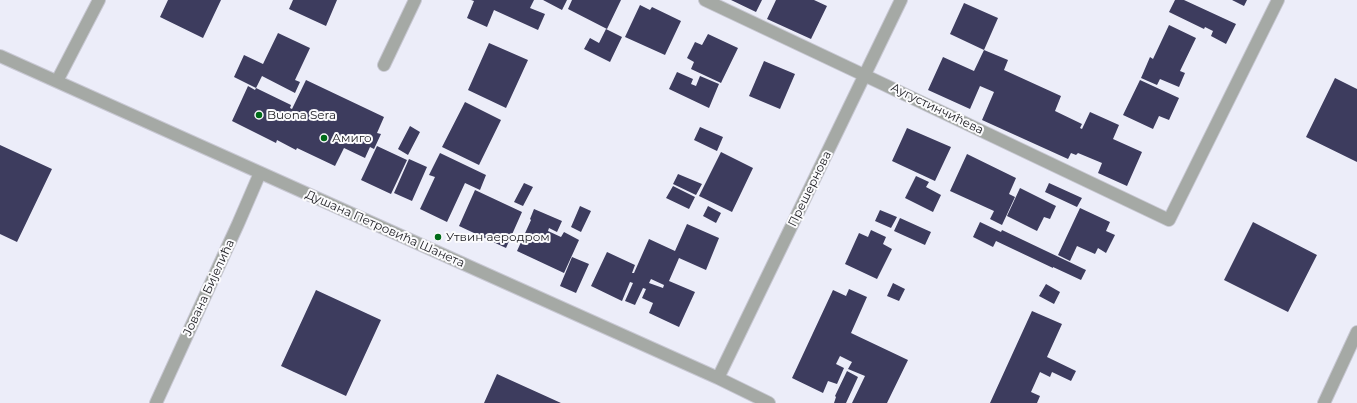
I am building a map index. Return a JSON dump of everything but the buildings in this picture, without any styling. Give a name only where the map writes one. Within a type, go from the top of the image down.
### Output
[{"type":"street","points":[[57,81],[99,0]]},
{"type":"street","points":[[384,65],[415,0]]},
{"type":"street","name":"Аугустинчићева","points":[[705,0],[1169,220],[1278,0]]},
{"type":"street","name":"Прешернова","points":[[718,378],[901,0]]},
{"type":"street","name":"Душана Петровића Шанета","points":[[0,56],[718,378],[769,403]]},
{"type":"street","name":"Јована Бијелића","points":[[156,403],[260,173]]},
{"type":"street","points":[[1324,403],[1357,332]]},
{"type":"place","name":"Buona Sera","points":[[259,115]]},
{"type":"place","name":"Амиго","points":[[324,138]]},
{"type":"place","name":"Утвин аеродром","points":[[438,237]]}]
